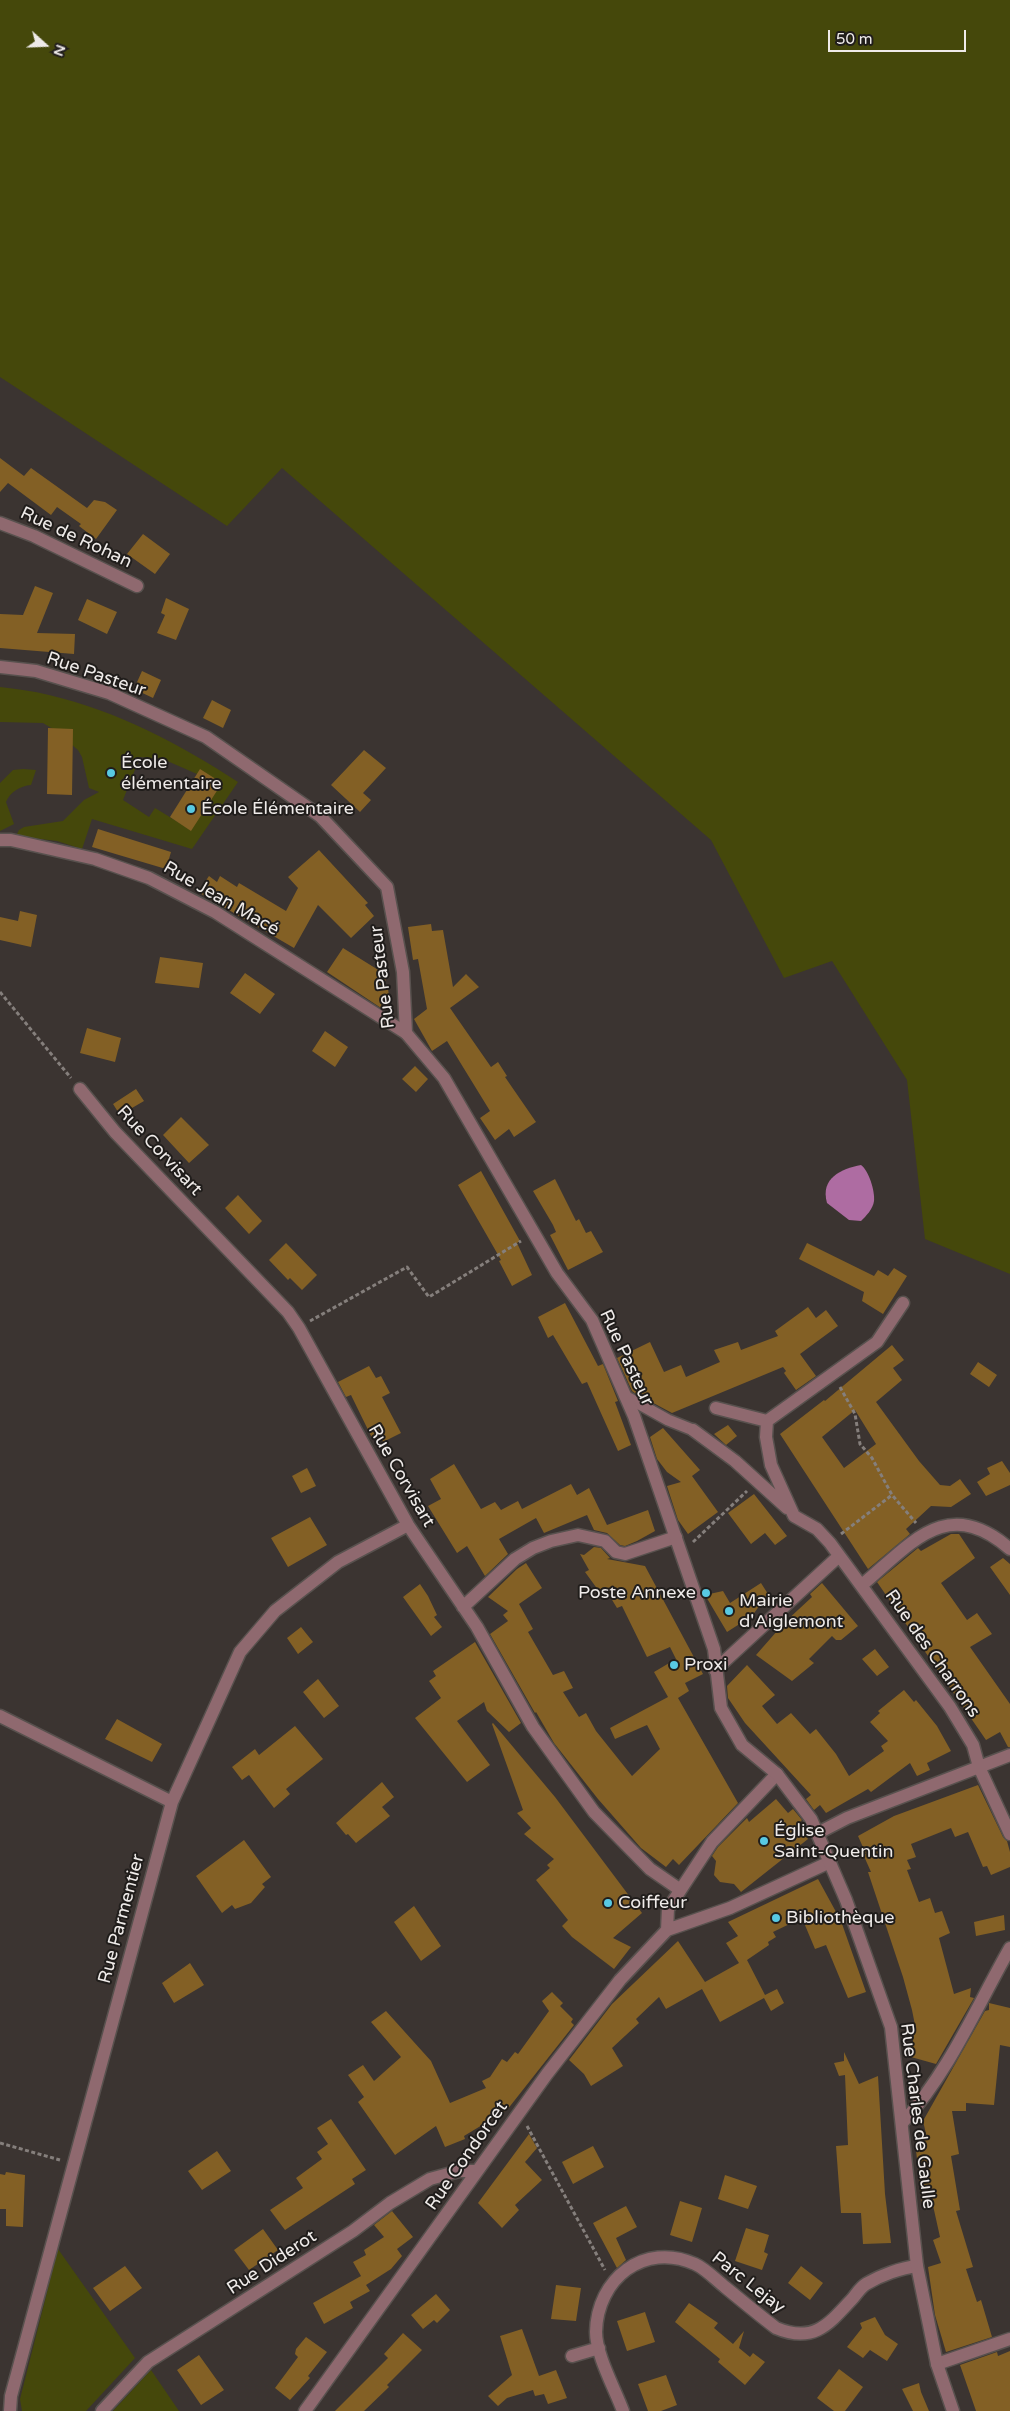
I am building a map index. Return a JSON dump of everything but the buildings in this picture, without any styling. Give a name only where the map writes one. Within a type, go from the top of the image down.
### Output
[{"type":"street","name":"Rue de Rohan","points":[[0,523],[34,536],[137,586]]},
{"type":"street","name":"Rue Pasteur","points":[[0,667],[36,672],[109,693],[206,737],[320,816],[388,887],[403,972],[406,1033],[444,1078],[558,1273],[592,1320],[625,1396],[676,1537],[714,1649],[716,1670]]},
{"type":"street","name":"Rue Jean Macé","points":[[0,840],[11,840],[96,859],[149,878],[215,912],[406,1033]]},
{"type":"street","name":"Rue Corvisart","points":[[80,1089],[115,1132],[288,1312],[299,1328],[408,1525],[464,1607],[497,1660],[533,1726],[594,1812],[650,1869],[679,1889]]},
{"type":"street","points":[[767,1422],[833,1376],[877,1342],[903,1303]]},
{"type":"street","points":[[625,1396],[668,1420],[693,1430]]},
{"type":"street","points":[[716,1408],[767,1422]]},
{"type":"street","points":[[767,1422],[766,1437],[772,1465],[794,1516]]},
{"type":"street","name":"Rue des Charrons","points":[[693,1430],[757,1480],[779,1499],[794,1516],[817,1529],[830,1543],[950,1707],[973,1745],[979,1767],[1010,1834]]},
{"type":"street","points":[[862,1585],[926,1532],[950,1524],[980,1529],[1010,1549]]},
{"type":"street","name":"Rue Parmentier","points":[[10,2411],[10,2396],[172,1802],[240,1652],[275,1611],[338,1562],[408,1525]]},
{"type":"street","points":[[464,1607],[515,1559],[533,1548],[551,1541],[578,1535],[605,1541],[616,1552],[625,1554],[676,1537]]},
{"type":"street","points":[[716,1670],[839,1556]]},
{"type":"street","name":"Rue Charles de Gaulle","points":[[716,1670],[721,1708],[742,1746],[776,1774],[811,1819],[818,1833],[846,1900],[890,2027],[917,2266],[937,2364],[953,2411]]},
{"type":"street","points":[[0,1716],[172,1802]]},
{"type":"street","points":[[818,1833],[847,1818],[1010,1754]]},
{"type":"street","points":[[667,1930],[668,1909],[679,1889],[712,1842],[776,1774]]},
{"type":"street","name":"Rue Condorcet","points":[[305,2411],[519,2112],[620,1980],[667,1930],[730,1908],[830,1862]]},
{"type":"street","points":[[902,2122],[923,2099],[955,2047],[1010,1948]]},
{"type":"street","name":"Rue Diderot","points":[[102,2411],[148,2362],[353,2231],[390,2203],[430,2179],[459,2171],[476,2171]]},
{"type":"street","name":"Parc Lejay","points":[[623,2411],[599,2348],[596,2333],[604,2296],[612,2283],[626,2270],[644,2259],[664,2255],[680,2258],[697,2265],[776,2328],[788,2333],[806,2334],[818,2331],[830,2322],[865,2284],[905,2268],[917,2266]]},
{"type":"street","points":[[937,2364],[1010,2339]]},
{"type":"street","points":[[572,2356],[599,2348]]},
{"type":"path","points":[[0,992],[80,1089]]},
{"type":"path","points":[[299,1328],[407,1267],[429,1297],[534,1233]]},
{"type":"path","points":[[833,1376],[855,1414],[860,1444],[872,1458],[892,1495],[910,1519],[926,1532]]},
{"type":"path","points":[[680,1550],[696,1540],[757,1480]]},
{"type":"path","points":[[830,1543],[892,1495]]},
{"type":"path","points":[[519,2112],[612,2283]]},
{"type":"path","points":[[0,2143],[72,2164]]},
{"type":"shaded area","points":[[0,0],[1010,0],[1010,1274],[925,1239],[907,1080],[832,961],[784,978],[711,840],[282,468],[227,526],[0,377]]},
{"type":"shaded area","points":[[0,687],[49,695],[99,710],[147,730],[194,755],[238,782],[192,849],[92,819],[82,849],[57,841],[16,836],[19,830],[24,827],[63,821],[84,800],[99,792],[89,788],[82,757],[78,750],[53,729],[43,723],[0,722]],"holes":[[[140,757],[165,760],[197,774],[191,830],[155,808],[149,817],[123,800]]]},
{"type":"shaded area","points":[[13,770],[36,770],[31,785],[16,790],[10,795],[6,802],[14,824],[0,831],[0,783]]},
{"type":"shaded area","points":[[861,1165],[867,1172],[871,1182],[874,1192],[873,1204],[861,1221],[849,1220],[827,1203],[827,1187],[829,1181],[840,1172]]},
{"type":"shaded area","points":[[58,2249],[135,2358],[86,2411],[22,2411],[20,2399]]},
{"type":"shaded area","points":[[151,2370],[179,2411],[113,2411]]},
{"type":"place","name":"École élémentaire","points":[[111,773]]},
{"type":"place","name":"École Élémentaire","points":[[191,809]]},
{"type":"place","name":"Poste Annexe","points":[[706,1593]]},
{"type":"place","name":"Mairie d'Aiglemont","points":[[729,1611]]},
{"type":"place","name":"Proxi","points":[[674,1665]]},
{"type":"place","name":"Église Saint-Quentin","points":[[764,1841]]},
{"type":"place","name":"Coiffeur","points":[[608,1903]]},
{"type":"place","name":"Bibliothèque","points":[[776,1918]]}]
